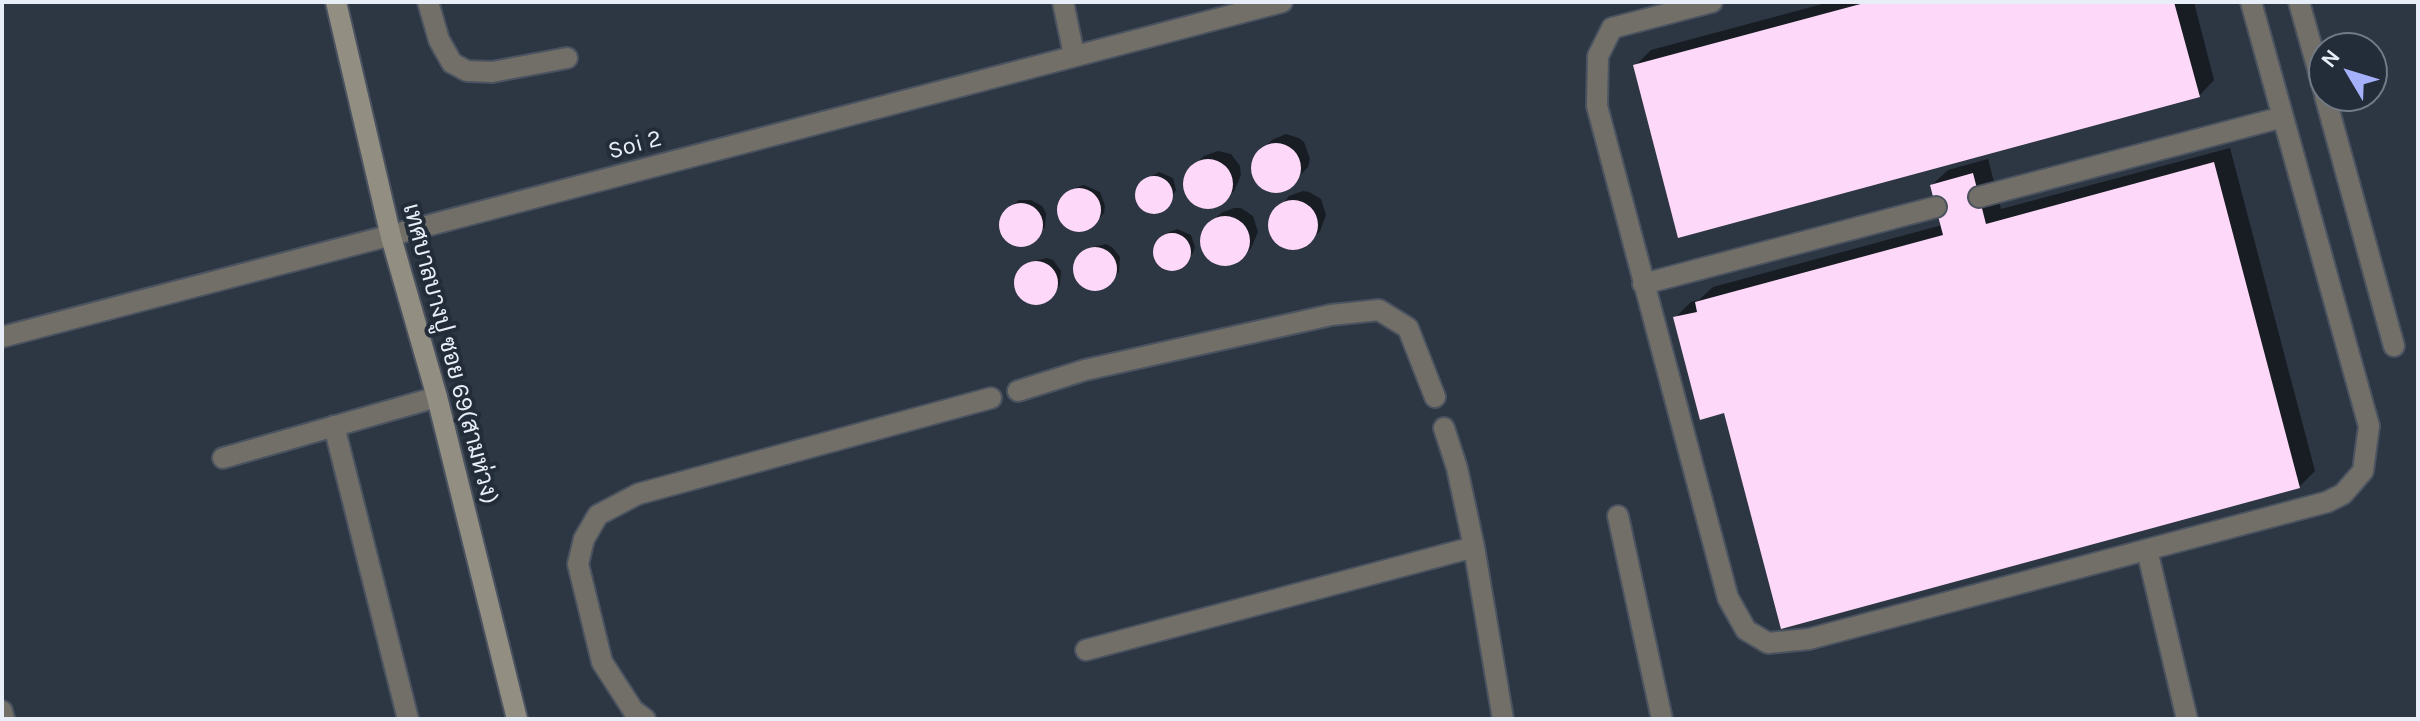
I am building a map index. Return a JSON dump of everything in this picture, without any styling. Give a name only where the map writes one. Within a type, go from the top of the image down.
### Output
[{"type":"street","name":"เทศบาลบางปู ซอย 69(สามห่วง)","points":[[336,2],[391,237],[437,397],[517,719]]},
{"type":"street","points":[[428,2],[439,40],[452,63],[467,71],[492,72],[567,58]]},
{"type":"street","points":[[1063,2],[1074,55]]},
{"type":"street","name":"Soi 2","points":[[2,337],[1282,2]]},
{"type":"street","points":[[1712,2],[1612,28],[1598,56],[1597,106],[1728,598],[1746,630],[1768,643],[1809,639],[2327,502],[2343,494],[2363,471],[2369,426],[2251,2]]},
{"type":"street","points":[[2299,2],[2308,34]]},
{"type":"street","points":[[2330,112],[2394,346]]},
{"type":"street","points":[[1979,197],[2283,117]]},
{"type":"street","points":[[1643,284],[1936,207]]},
{"type":"street","points":[[1018,391],[1085,370],[1331,315],[1379,310],[1408,328],[1435,397]]},
{"type":"street","points":[[223,458],[437,397]]},
{"type":"street","points":[[645,719],[633,710],[602,662],[578,564],[584,539],[598,515],[638,494],[991,398]]},
{"type":"street","points":[[334,426],[408,719]]},
{"type":"street","points":[[1444,428],[1457,468],[1474,547],[1503,719]]},
{"type":"street","points":[[1618,516],[1662,719]]},
{"type":"street","points":[[1086,650],[1474,547]]},
{"type":"street","points":[[2147,550],[2187,719]]},
{"type":"street","points":[[2,711],[4,719]]},
{"type":"building","points":[[1868,2],[2174,2],[2200,97],[1678,238],[1633,65]]},
{"type":"building","points":[[1276,143],[1294,150],[1301,168],[1294,186],[1276,193],[1258,186],[1251,168],[1258,150]]},
{"type":"building","points":[[1208,159],[1226,166],[1233,184],[1226,202],[1208,209],[1190,202],[1183,184],[1190,166]]},
{"type":"building","points":[[2214,162],[2300,488],[1781,629],[1724,413],[1700,420],[1673,317],[1697,312],[1695,302],[1943,235],[1930,185],[1973,173],[1986,224]]},
{"type":"building","points":[[1154,176],[1167,182],[1173,195],[1167,208],[1154,214],[1141,208],[1135,195],[1141,182]]},
{"type":"building","points":[[1079,188],[1095,194],[1101,210],[1095,226],[1079,232],[1063,226],[1057,210],[1063,194]]},
{"type":"building","points":[[1293,200],[1311,207],[1318,225],[1311,243],[1293,250],[1275,243],[1268,225],[1275,207]]},
{"type":"building","points":[[1021,203],[1037,209],[1043,225],[1037,241],[1021,247],[1005,241],[999,225],[1005,209]]},
{"type":"building","points":[[1225,216],[1243,223],[1250,241],[1243,259],[1225,266],[1207,259],[1200,241],[1207,223]]},
{"type":"building","points":[[1172,233],[1185,239],[1191,252],[1185,265],[1172,271],[1159,265],[1153,252],[1159,239]]},
{"type":"building","points":[[1095,247],[1111,253],[1117,269],[1111,285],[1095,291],[1079,285],[1073,269],[1079,253]]},
{"type":"building","points":[[1036,261],[1052,267],[1058,283],[1052,299],[1036,305],[1020,299],[1014,283],[1020,267]]}]
